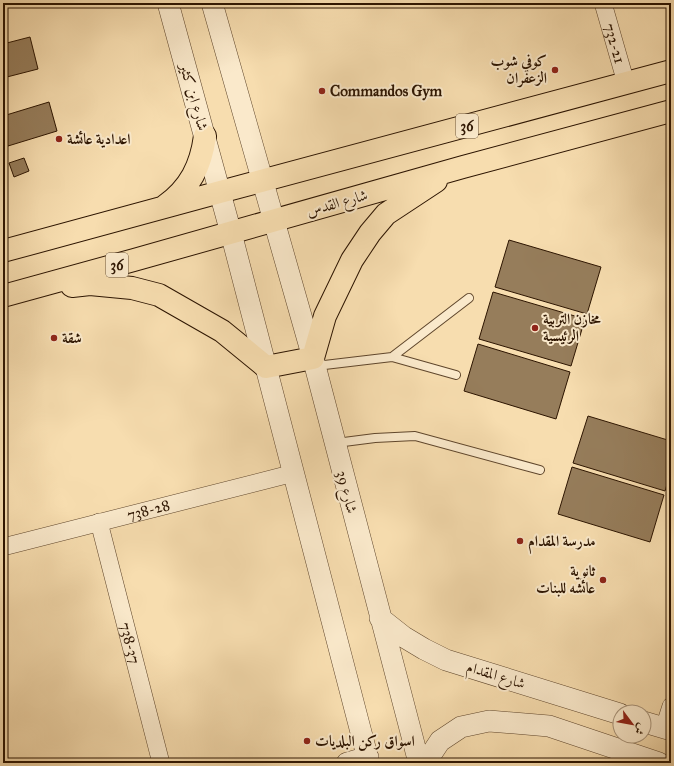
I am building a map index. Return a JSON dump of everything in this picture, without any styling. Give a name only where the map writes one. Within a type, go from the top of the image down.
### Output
[{"type":"main road","name":"36","points":[[3,251],[671,71]]},
{"type":"main road","name":"شارع القدس","points":[[9,294],[463,167],[671,111]]},
{"type":"main road","points":[[162,208],[181,192],[195,172],[200,160],[205,136]]},
{"type":"main road","points":[[9,294],[90,284],[132,288],[159,295],[222,331],[266,367],[314,362],[325,316],[352,260],[370,233],[386,214],[436,181],[463,167]]},
{"type":"street","name":"شارع ابن كثير","points":[[168,3],[231,233]]},
{"type":"street","points":[[212,3],[262,180]]},
{"type":"street","name":"732-21","points":[[603,3],[626,83]]},
{"type":"street","name":"شارع 39","points":[[262,180],[314,362],[419,763]]},
{"type":"street","points":[[231,233],[368,760],[347,763]]},
{"type":"street","name":"738-28","points":[[3,547],[294,473]]},
{"type":"street","name":"738-37","points":[[99,522],[161,763]]},
{"type":"street","name":"شارع المقدام","points":[[380,618],[404,637],[424,650],[446,660],[612,712]]},
{"type":"street","points":[[652,724],[668,729],[671,706]]},
{"type":"street","points":[[427,763],[440,741],[461,727],[489,721],[549,726],[659,763]]},
{"type":"lane","points":[[392,357],[469,298]]},
{"type":"lane","points":[[314,362],[392,357],[456,375]]},
{"type":"lane","points":[[335,443],[375,438],[415,436],[540,470]]},
{"type":"building","points":[[30,37],[38,69],[3,78],[3,44]]},
{"type":"building","points":[[49,102],[57,131],[8,146],[3,130],[3,116]]},
{"type":"building","points":[[24,158],[29,171],[14,177],[9,163]]},
{"type":"building","points":[[509,240],[601,267],[587,314],[495,287]]},
{"type":"building","points":[[493,292],[585,319],[571,366],[479,339]]},
{"type":"building","points":[[478,344],[570,372],[556,419],[464,391]]},
{"type":"building","points":[[588,416],[671,441],[671,471],[665,491],[573,463]]},
{"type":"building","points":[[572,467],[664,495],[650,542],[558,514]]},
{"type":"place","name":"كوفي شوب الزعفران","points":[[555,70]]},
{"type":"place","name":"Commandos Gym","points":[[322,91]]},
{"type":"place","name":"اعدادية عائشة","points":[[59,139]]},
{"type":"place","name":"مخازن التربية الرئيسية","points":[[535,328]]},
{"type":"place","name":"شقة","points":[[54,338]]},
{"type":"place","name":"مدرسة المقدام","points":[[520,541]]},
{"type":"place","name":"ثانوية عائشه للبنات","points":[[603,580]]},
{"type":"place","name":"اسواق ركن البلديات","points":[[307,741]]}]
